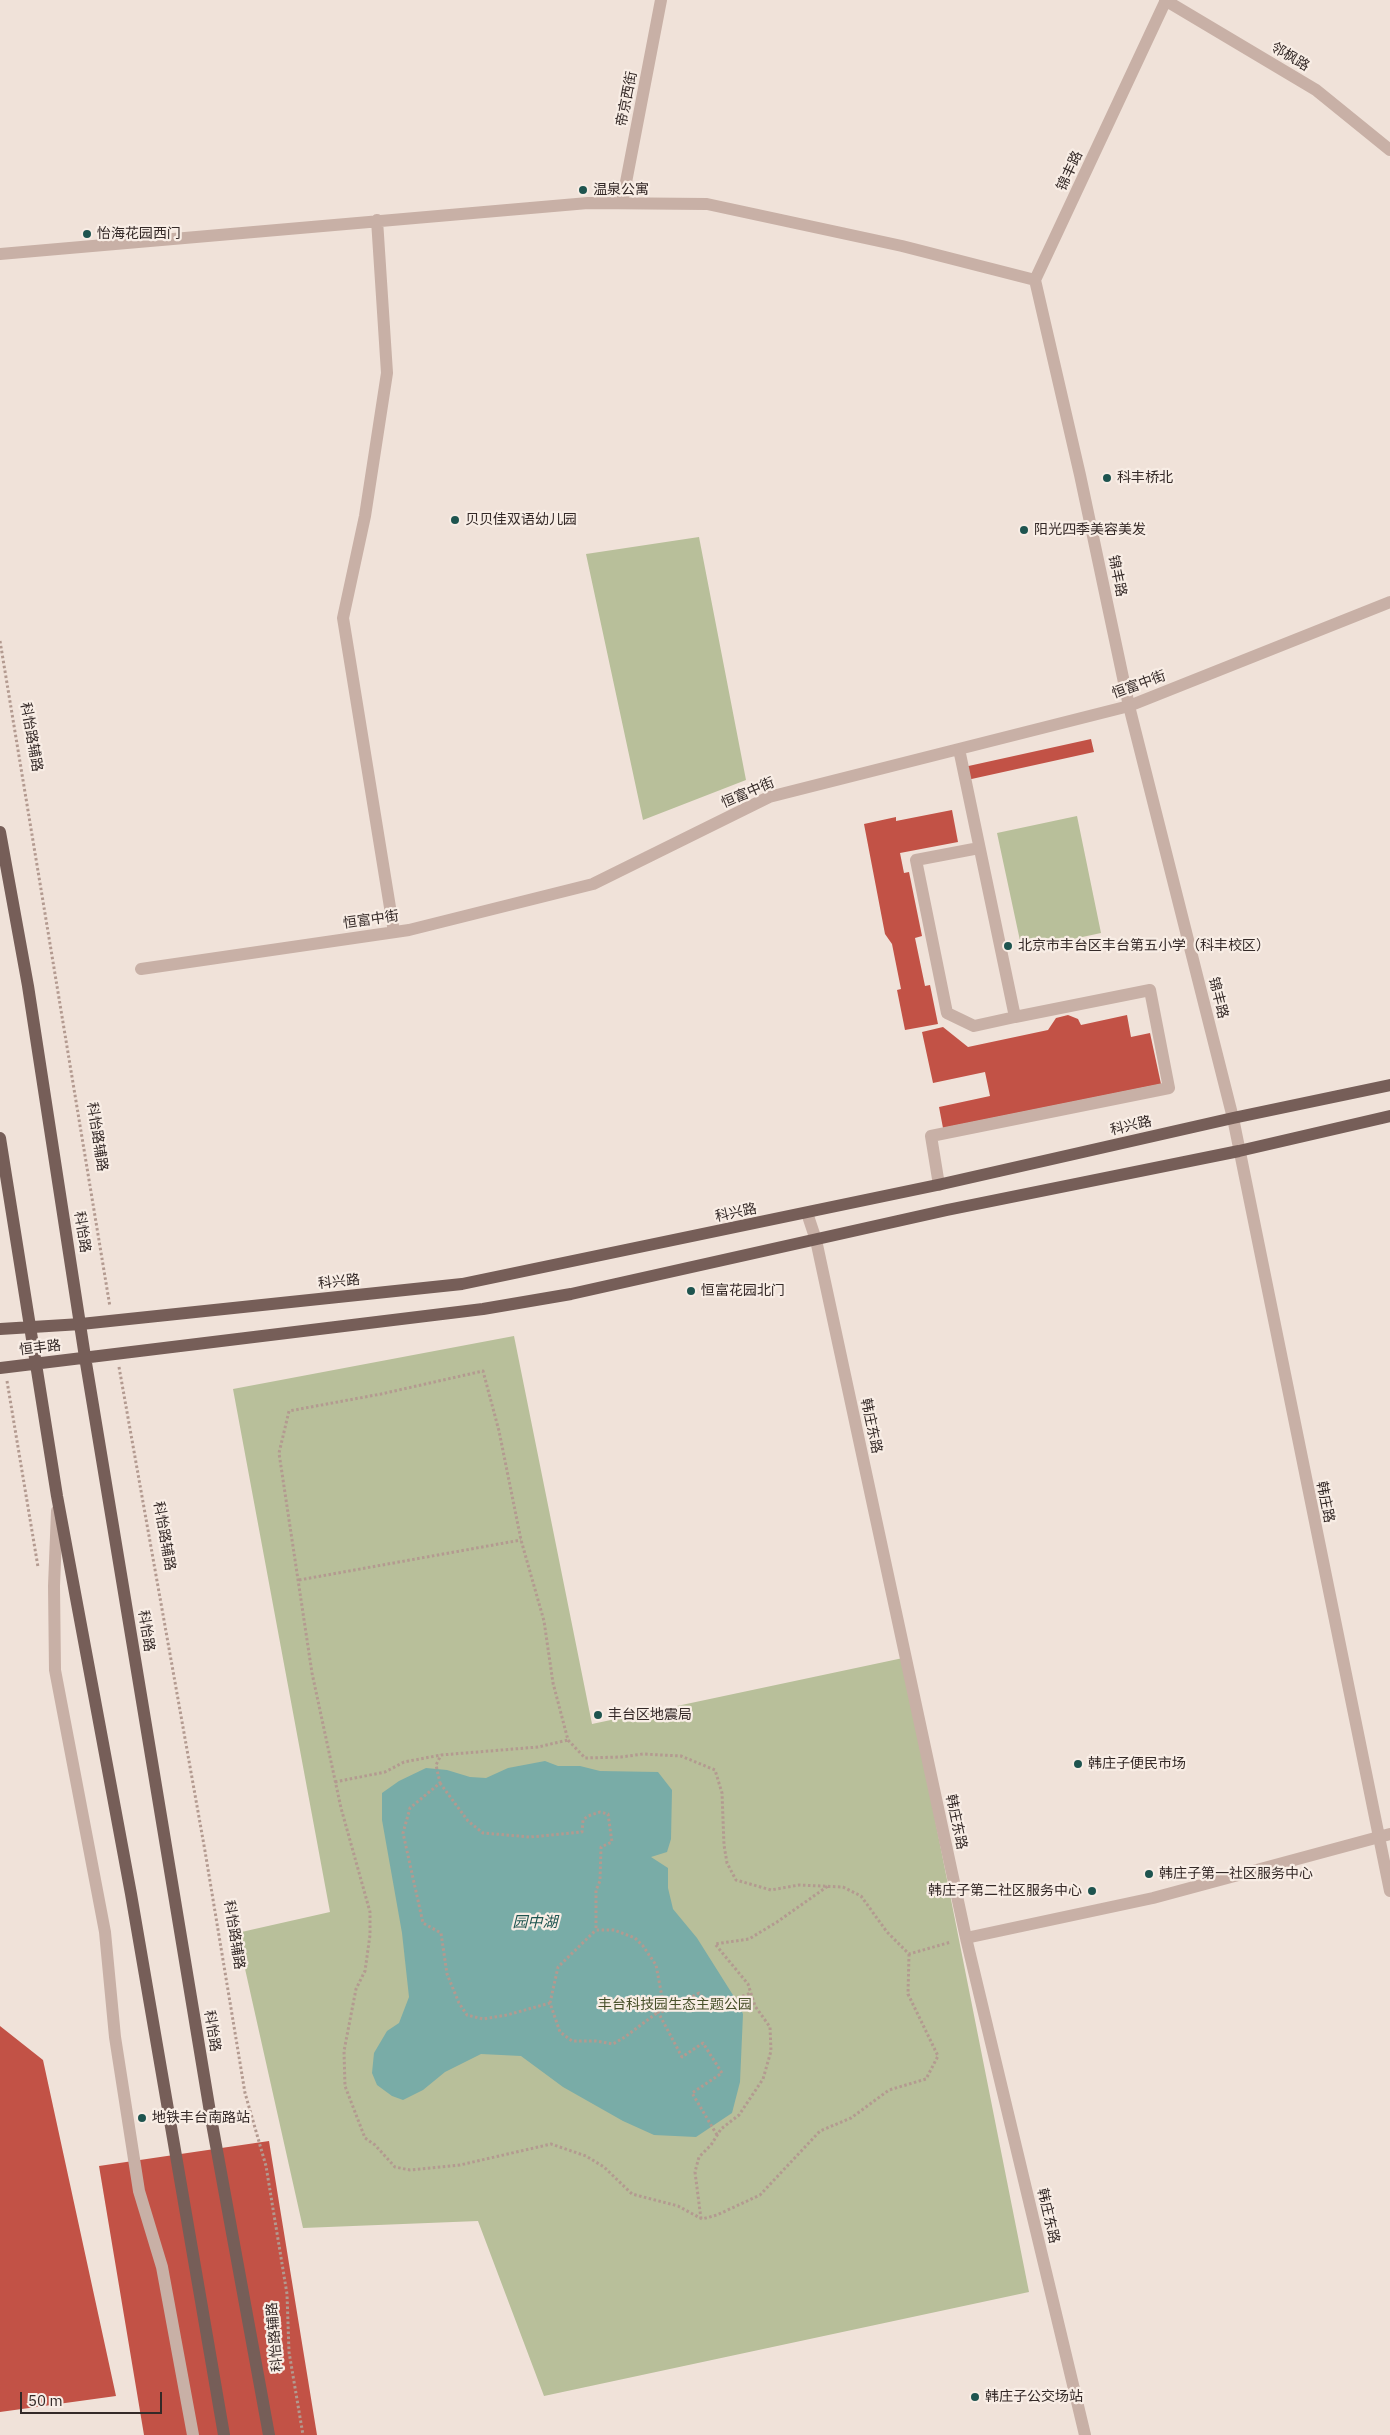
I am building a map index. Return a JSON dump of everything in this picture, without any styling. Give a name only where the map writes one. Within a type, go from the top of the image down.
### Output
[{"type":"main road","name":"科怡路","points":[[0,832],[29,996],[85,1357],[211,2118],[269,2435]]},
{"type":"main road","name":"科兴路","points":[[81,1324],[462,1284],[939,1185],[1233,1118],[1390,1085]]},
{"type":"main road","points":[[85,1357],[483,1309],[571,1294],[947,1210],[1239,1151],[1390,1116]]},
{"type":"main road","points":[[0,1138],[57,1496],[131,1894],[224,2435]]},
{"type":"main road","name":"恒丰路","points":[[0,1329],[81,1324]]},
{"type":"main road","name":"恒丰路","points":[[2,1368],[85,1357]]},
{"type":"street","name":"帝京西街","points":[[622,204],[661,0]]},
{"type":"street","name":"邻枫路","points":[[1166,0],[1316,90],[1390,150]]},
{"type":"street","name":"锦丰路","points":[[1166,0],[1035,280],[1080,475],[1129,706],[1233,1118]]},
{"type":"street","points":[[0,254],[588,203],[707,204],[902,246],[1035,280]]},
{"type":"street","points":[[377,220],[387,373],[366,516],[343,618],[394,932]]},
{"type":"street","name":"恒富中街","points":[[141,969],[394,932],[593,884],[769,797],[1129,706],[1390,602]]},
{"type":"street","points":[[959,749],[1015,1017]]},
{"type":"street","points":[[939,1185],[931,1136],[1169,1088],[1150,990],[974,1026],[947,1013],[916,860],[979,848]]},
{"type":"street","name":"韩庄路","points":[[1233,1118],[1384,1836],[1390,1891]]},
{"type":"street","name":"韩庄东路","points":[[807,1213],[816,1240],[966,1938],[1085,2435]]},
{"type":"street","points":[[57,1496],[54,1586],[56,1670],[105,1932],[115,2037],[139,2190],[162,2267],[193,2435]]},
{"type":"street","points":[[966,1938],[1153,1898],[1384,1836]]},
{"type":"path","name":"科怡路辅路","points":[[0,641],[112,1320]]},
{"type":"path","name":"科怡路辅路","points":[[116,1353],[205,1851],[245,2093],[266,2166],[287,2294],[289,2352],[304,2435]]},
{"type":"path","points":[[2,1368],[39,1573]]},
{"type":"path","points":[[483,1371],[499,1431],[521,1540],[544,1621],[553,1683],[568,1740],[585,1758],[621,1758],[643,1754],[681,1756],[715,1770],[722,1793],[724,1845],[728,1863],[736,1880],[771,1890],[799,1885],[843,1887],[861,1896],[887,1932],[909,1954],[908,1994],[938,2056],[926,2079],[889,2090],[851,2118],[820,2131],[760,2195],[702,2220],[678,2206],[632,2194],[604,2167],[586,2156],[551,2144],[460,2165],[410,2170],[395,2167],[375,2145],[365,2138],[345,2086],[344,2052],[356,1989],[365,1970],[370,1935],[370,1912],[335,1782],[312,1673],[279,1453],[289,1412],[483,1371]]},
{"type":"path","points":[[299,1580],[521,1540]]},
{"type":"path","points":[[335,1782],[385,1772],[404,1762],[441,1755],[538,1747],[568,1740]]},
{"type":"path","points":[[441,1755],[436,1765],[440,1784],[468,1821],[483,1833],[530,1837],[582,1832],[583,1820],[588,1816],[600,1812],[608,1814],[612,1842],[601,1847],[600,1881],[596,1890],[596,1930]]},
{"type":"path","points":[[440,1784],[410,1808],[403,1833],[423,1923],[441,1933],[447,1974],[459,2003],[467,2015],[484,2019],[507,2016],[550,2003]]},
{"type":"path","points":[[702,2220],[696,2172],[699,2156],[722,2129],[739,2115],[763,2079],[770,2058],[770,2027],[756,2006],[748,1984],[715,1944],[749,1938],[777,1922],[828,1886]]},
{"type":"path","points":[[596,1930],[614,1930],[636,1938],[656,1965],[663,2002],[658,2012],[613,2044],[596,2040],[572,2041],[560,2032],[550,2003],[558,1967],[596,1930]]},
{"type":"path","points":[[909,1954],[966,1938]]},
{"type":"path","points":[[658,2012],[669,2010],[698,1993],[711,2008],[751,1993]]},
{"type":"path","points":[[658,2012],[682,2057],[703,2043],[722,2073],[692,2093],[717,2136]]},
{"type":"green space","points":[[699,537],[746,780],[643,820],[586,554]]},
{"type":"green space","points":[[1077,816],[1101,933],[1022,950],[997,833]]},
{"type":"green space","name":"丰台科技园生态主题公园","points":[[514,1336],[592,1724],[903,1658],[1029,2292],[544,2396],[478,2221],[303,2228],[237,1933],[330,1912],[233,1389]]},
{"type":"water","name":"园中湖","points":[[545,1761],[558,1766],[580,1766],[600,1771],[658,1772],[672,1790],[671,1839],[667,1852],[651,1857],[668,1868],[668,1888],[673,1909],[697,1938],[743,2014],[740,2082],[732,2113],[696,2137],[654,2135],[623,2121],[563,2087],[521,2056],[481,2054],[445,2072],[423,2090],[403,2100],[392,2096],[377,2085],[372,2073],[374,2053],[387,2031],[399,2023],[409,1997],[402,1933],[382,1820],[382,1793],[399,1781],[426,1768],[447,1770],[470,1777],[486,1778],[508,1768]]},
{"type":"building","points":[[1091,739],[1094,752],[967,780],[964,767]]},
{"type":"building","points":[[952,810],[958,842],[900,853],[904,873],[909,872],[922,936],[915,938],[925,986],[930,985],[938,1024],[905,1030],[897,990],[901,989],[892,944],[885,934],[864,824],[896,817],[896,821]]},
{"type":"building","points":[[1068,1015],[1078,1019],[1081,1025],[1127,1015],[1131,1037],[1150,1033],[1161,1084],[943,1128],[939,1107],[990,1096],[985,1072],[933,1083],[922,1032],[943,1027],[968,1047],[1048,1030],[1056,1018]]},
{"type":"building","points":[[0,2026],[43,2060],[116,2396],[0,2412]]},
{"type":"building","points":[[269,2141],[317,2435],[144,2435],[99,2166]]},
{"type":"place","name":"温泉公寓","points":[[583,190]]},
{"type":"place","name":"怡海花园西门","points":[[87,234]]},
{"type":"place","name":"科丰桥北","points":[[1107,478]]},
{"type":"place","name":"贝贝佳双语幼儿园","points":[[455,520]]},
{"type":"place","name":"阳光四季美容美发","points":[[1024,530]]},
{"type":"place","name":"北京市丰台区丰台第五小学（科丰校区）","points":[[1008,946]]},
{"type":"place","name":"恒富花园北门","points":[[691,1291]]},
{"type":"place","name":"丰台区地震局","points":[[598,1715]]},
{"type":"place","name":"韩庄子便民市场","points":[[1078,1764]]},
{"type":"place","name":"韩庄子第一社区服务中心","points":[[1149,1874]]},
{"type":"place","name":"韩庄子第二社区服务中心","points":[[1092,1891]]},
{"type":"place","name":"地铁丰台南路站","points":[[142,2118]]},
{"type":"place","name":"韩庄子公交场站","points":[[975,2397]]}]
